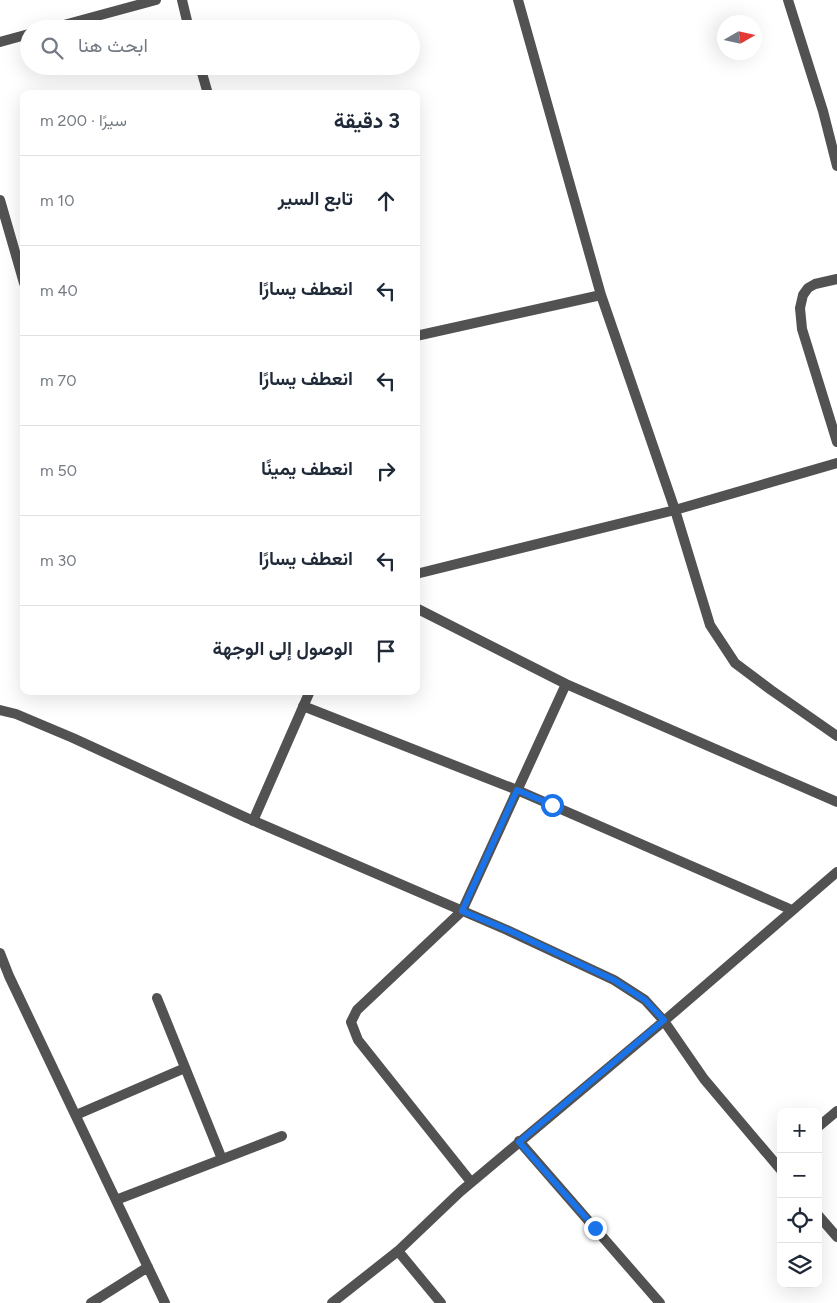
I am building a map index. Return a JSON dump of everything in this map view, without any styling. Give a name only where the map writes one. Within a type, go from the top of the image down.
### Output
[{"type":"street","points":[[82,20],[156,0]]},
{"type":"street","points":[[182,0],[188,20]]},
{"type":"street","points":[[518,0],[601,295],[675,510],[710,625],[735,663],[837,736]]},
{"type":"street","points":[[788,0],[833,130],[837,166]]},
{"type":"street","points":[[0,42],[20,36]]},
{"type":"street","points":[[203,75],[207,90]]},
{"type":"street","points":[[0,200],[20,269]]},
{"type":"street","points":[[837,279],[815,284],[808,288],[803,295],[800,308],[802,329],[837,442]]},
{"type":"street","points":[[420,335],[601,295]]},
{"type":"street","points":[[420,573],[675,510],[837,463]]},
{"type":"street","points":[[420,610],[566,684],[837,802]]},
{"type":"street","points":[[471,1182],[358,1040],[351,1022],[357,1010],[462,911],[566,684]]},
{"type":"street","points":[[253,821],[308,695]]},
{"type":"street","points":[[303,706],[517,790],[792,910]]},
{"type":"street","points":[[0,710],[16,714],[73,738],[253,821],[508,930],[614,980],[645,1000],[664,1020],[704,1079],[777,1163]]},
{"type":"street","points":[[332,1303],[398,1251],[471,1182],[837,872]]},
{"type":"street","points":[[0,953],[9,976],[166,1303]]},
{"type":"street","points":[[157,998],[222,1159]]},
{"type":"street","points":[[76,1115],[185,1068]]},
{"type":"street","points":[[822,1124],[837,1111]]},
{"type":"street","points":[[116,1200],[282,1136]]},
{"type":"street","points":[[519,1142],[660,1303]]},
{"type":"street","points":[[822,1219],[837,1237]]},
{"type":"street","points":[[398,1251],[441,1303]]},
{"type":"street","points":[[90,1303],[148,1266]]},
{"type":"route","points":[[552,805],[517,790],[462,911],[508,930],[614,980],[645,1000],[664,1020],[519,1142],[595,1228]]}]
